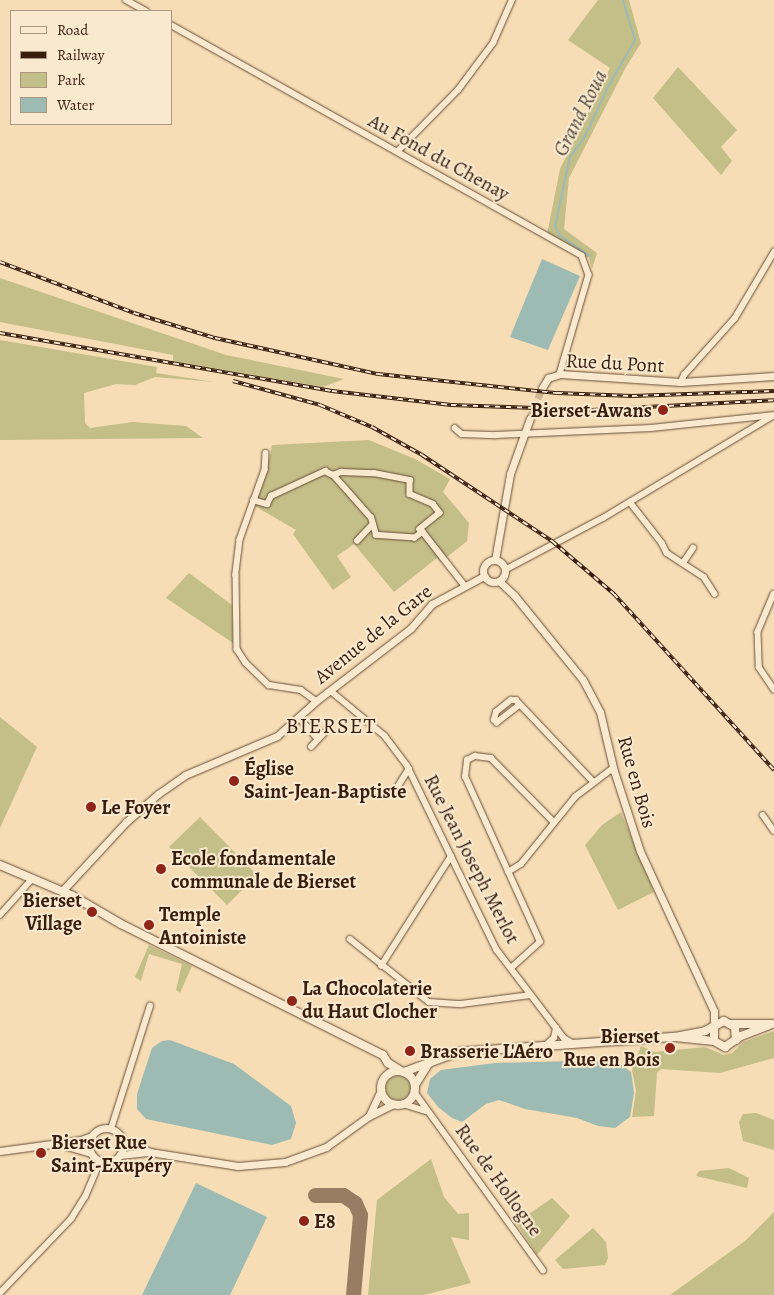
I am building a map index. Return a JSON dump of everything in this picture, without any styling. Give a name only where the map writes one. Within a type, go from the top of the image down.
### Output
[{"type":"main road","points":[[0,865],[62,891],[379,1054],[402,1071],[415,1088]]},
{"type":"main road","points":[[675,1037],[714,1027],[719,1022],[772,1024]]},
{"type":"main road","points":[[730,1023],[737,1031],[736,1040]]},
{"type":"main road","points":[[384,1078],[391,1072],[428,1064],[458,1052],[675,1037],[714,1041],[725,1047],[772,1024]]},
{"type":"main road","points":[[714,1027],[714,1041]]},
{"type":"main road","points":[[379,1054],[384,1078],[381,1090],[385,1099],[394,1104],[404,1104],[428,1064]]},
{"type":"street","points":[[126,0],[144,10]]},
{"type":"street","points":[[397,152],[464,82],[493,43],[512,0]]},
{"type":"street","name":"Au Fond du Chenay","points":[[172,26],[586,260],[589,275],[560,374]]},
{"type":"street","name":"Rue du Pont","points":[[542,388],[548,378],[560,374],[681,382],[684,375],[735,318],[774,252]]},
{"type":"street","points":[[681,382],[774,376]]},
{"type":"street","points":[[456,428],[462,434],[473,436],[525,432],[652,428],[774,415]]},
{"type":"street","points":[[495,560],[485,565],[484,576],[489,581],[499,581],[505,570],[630,502],[774,415]]},
{"type":"street","points":[[495,560],[510,474],[530,418]]},
{"type":"street","points":[[266,453],[265,470],[240,540],[237,566],[237,649],[246,664],[269,685],[301,690],[316,701]]},
{"type":"street","points":[[253,500],[267,504],[271,496],[326,471],[333,475],[371,518],[376,534],[415,538],[423,532]]},
{"type":"street","points":[[333,475],[341,472],[374,473],[410,480],[410,494],[433,504],[440,513],[420,529],[465,586]]},
{"type":"street","points":[[630,502],[662,543],[667,553],[704,577],[715,594]]},
{"type":"street","points":[[357,541],[373,524]]},
{"type":"street","points":[[683,563],[693,548]]},
{"type":"street","points":[[495,560],[505,570]]},
{"type":"street","name":"Avenue de la Gare","points":[[62,891],[135,814],[185,775],[270,740],[316,701],[411,628],[432,604],[484,576]]},
{"type":"street","name":"Rue en Bois","points":[[499,581],[514,595],[583,680],[600,712],[613,768],[640,851],[714,1011],[714,1027]]},
{"type":"street","points":[[774,594],[758,632],[759,667],[774,689]]},
{"type":"street","name":"Rue Jean Joseph Merlot","points":[[331,691],[385,736],[409,769],[498,950],[556,1028],[574,1044]]},
{"type":"street","points":[[520,705],[497,723],[494,720],[496,712],[510,700],[516,700],[593,781]]},
{"type":"street","points":[[299,717],[318,739]]},
{"type":"street","points":[[311,747],[324,732]]},
{"type":"street","points":[[511,968],[540,942],[465,777],[467,760],[475,756],[491,758],[554,822]]},
{"type":"street","points":[[508,872],[516,869],[554,822],[593,781],[613,768]]},
{"type":"street","points":[[395,791],[409,769]]},
{"type":"street","points":[[763,815],[774,831]]},
{"type":"street","points":[[381,966],[451,856]]},
{"type":"street","points":[[0,915],[32,879]]},
{"type":"street","points":[[350,939],[381,966],[429,1002],[461,1004],[530,995]]},
{"type":"street","points":[[111,1129],[150,1006]]},
{"type":"street","name":"Rue en Bois","points":[[714,1011],[730,1023]]},
{"type":"street","points":[[545,1046],[554,1038],[556,1028]]},
{"type":"street","name":"Rue de Hollogne","points":[[415,1088],[426,1111],[544,1270]]},
{"type":"street","points":[[369,1116],[381,1090]]},
{"type":"street","points":[[0,1152],[58,1144],[93,1135],[103,1129],[111,1129],[122,1140],[150,1152],[238,1166],[276,1164],[326,1147],[369,1116],[394,1104]]},
{"type":"street","points":[[404,1104],[426,1111]]},
{"type":"street","points":[[91,1153],[93,1135]]},
{"type":"street","points":[[120,1156],[122,1140]]},
{"type":"street","points":[[58,1144],[91,1153],[100,1161],[111,1162],[120,1156],[150,1152]]},
{"type":"street","points":[[0,1293],[71,1219],[85,1197],[100,1161]]},
{"type":"green space","points":[[598,0],[629,0],[641,43],[626,67],[569,178],[564,229],[597,253],[592,269],[589,258],[547,234],[560,169],[610,68],[568,40]]},
{"type":"green space","points":[[678,67],[737,130],[721,147],[732,161],[721,175],[653,98]]},
{"type":"green space","points":[[0,278],[226,355],[344,379],[323,387],[173,361],[173,355],[0,322]]},
{"type":"green space","points":[[0,340],[157,367],[156,373],[215,382],[155,377],[135,385],[116,384],[84,393],[85,423],[90,428],[133,422],[186,426],[203,438],[0,440]]},
{"type":"green space","points":[[369,440],[415,459],[450,479],[443,492],[469,523],[467,541],[441,562],[437,558],[394,592],[354,544],[337,556],[351,577],[333,590],[293,534],[296,530],[253,505],[266,475],[272,445]]},
{"type":"green space","points":[[189,573],[232,605],[233,643],[166,598]]},
{"type":"green space","points":[[0,717],[37,747],[0,828]]},
{"type":"green space","points":[[621,812],[654,892],[618,910],[585,845],[602,825]]},
{"type":"green space","points":[[200,817],[257,875],[227,905],[169,847]]},
{"type":"green space","points":[[149,945],[192,966],[180,993],[176,990],[182,964],[149,954],[141,981],[135,977]]},
{"type":"green space","points":[[774,1031],[774,1058],[720,1073],[661,1069],[657,1073],[654,1116],[632,1117],[636,1091],[632,1070],[641,1046],[655,1052],[705,1047],[724,1055],[732,1053],[743,1042]]},
{"type":"green space","points":[[398,1076],[406,1080],[410,1088],[406,1096],[398,1100],[390,1096],[386,1088],[390,1080]]},
{"type":"green space","points":[[756,1113],[774,1120],[774,1150],[743,1141],[739,1122],[743,1114]]},
{"type":"green space","points":[[431,1159],[444,1197],[458,1214],[469,1213],[469,1240],[451,1237],[471,1283],[424,1295],[368,1295],[377,1200]]},
{"type":"green space","points":[[729,1168],[749,1178],[747,1188],[696,1176],[699,1171]]},
{"type":"green space","points":[[552,1198],[570,1216],[537,1255],[516,1223]]},
{"type":"green space","points":[[774,1212],[774,1295],[670,1295],[745,1241]]},
{"type":"green space","points":[[593,1228],[606,1242],[608,1258],[605,1265],[563,1269],[555,1260]]},
{"type":"water","points":[[542,259],[580,276],[548,350],[510,337]]},
{"type":"water","points":[[170,1040],[234,1064],[291,1106],[296,1123],[291,1139],[272,1145],[146,1119],[137,1109],[137,1094],[152,1048],[162,1041]]},
{"type":"water","points":[[618,1062],[631,1072],[634,1093],[630,1117],[615,1128],[598,1126],[577,1118],[525,1109],[499,1100],[486,1104],[462,1122],[452,1118],[438,1107],[427,1093],[430,1079],[441,1070],[495,1063]]},
{"type":"water","points":[[196,1183],[267,1217],[230,1295],[142,1295]]},
{"type":"waterway","name":"Grand Roua","points":[[590,256],[559,235],[555,226],[570,157],[584,138],[609,85],[635,40],[623,0]]},
{"type":"taxiway","points":[[315,1195],[343,1195],[355,1203],[360,1215],[353,1295]]},
{"type":"tunnel","points":[[530,418],[542,388]]},
{"type":"railway","points":[[0,262],[134,313],[215,338],[378,374],[557,393],[632,396],[774,391]]},
{"type":"railway","points":[[0,333],[332,391],[451,405],[592,410],[774,400]]},
{"type":"railway","points":[[233,381],[320,405],[372,427],[422,455],[552,541],[614,594],[774,770]]},
{"type":"place","name":"Bierset-Awans","points":[[663,410]]},
{"type":"place","name":"Église Saint-Jean-Baptiste","points":[[234,781]]},
{"type":"place","name":"Le Foyer","points":[[91,807]]},
{"type":"place","name":"Ecole fondamentale communale de Bierset","points":[[161,869]]},
{"type":"place","name":"Bierset Village","points":[[92,912]]},
{"type":"place","name":"Temple Antoiniste","points":[[149,925]]},
{"type":"place","name":"La Chocolaterie du Haut Clocher","points":[[292,1001]]},
{"type":"place","name":"Bierset Rue en Bois","points":[[670,1048]]},
{"type":"place","name":"Brasserie L'Aéro","points":[[410,1051]]},
{"type":"place","name":"Bierset Rue Saint-Exupéry","points":[[41,1153]]},
{"type":"place","name":"E8","points":[[304,1221]]},
{"type":"district","name":"BIERSET","points":[[331,727]]}]
